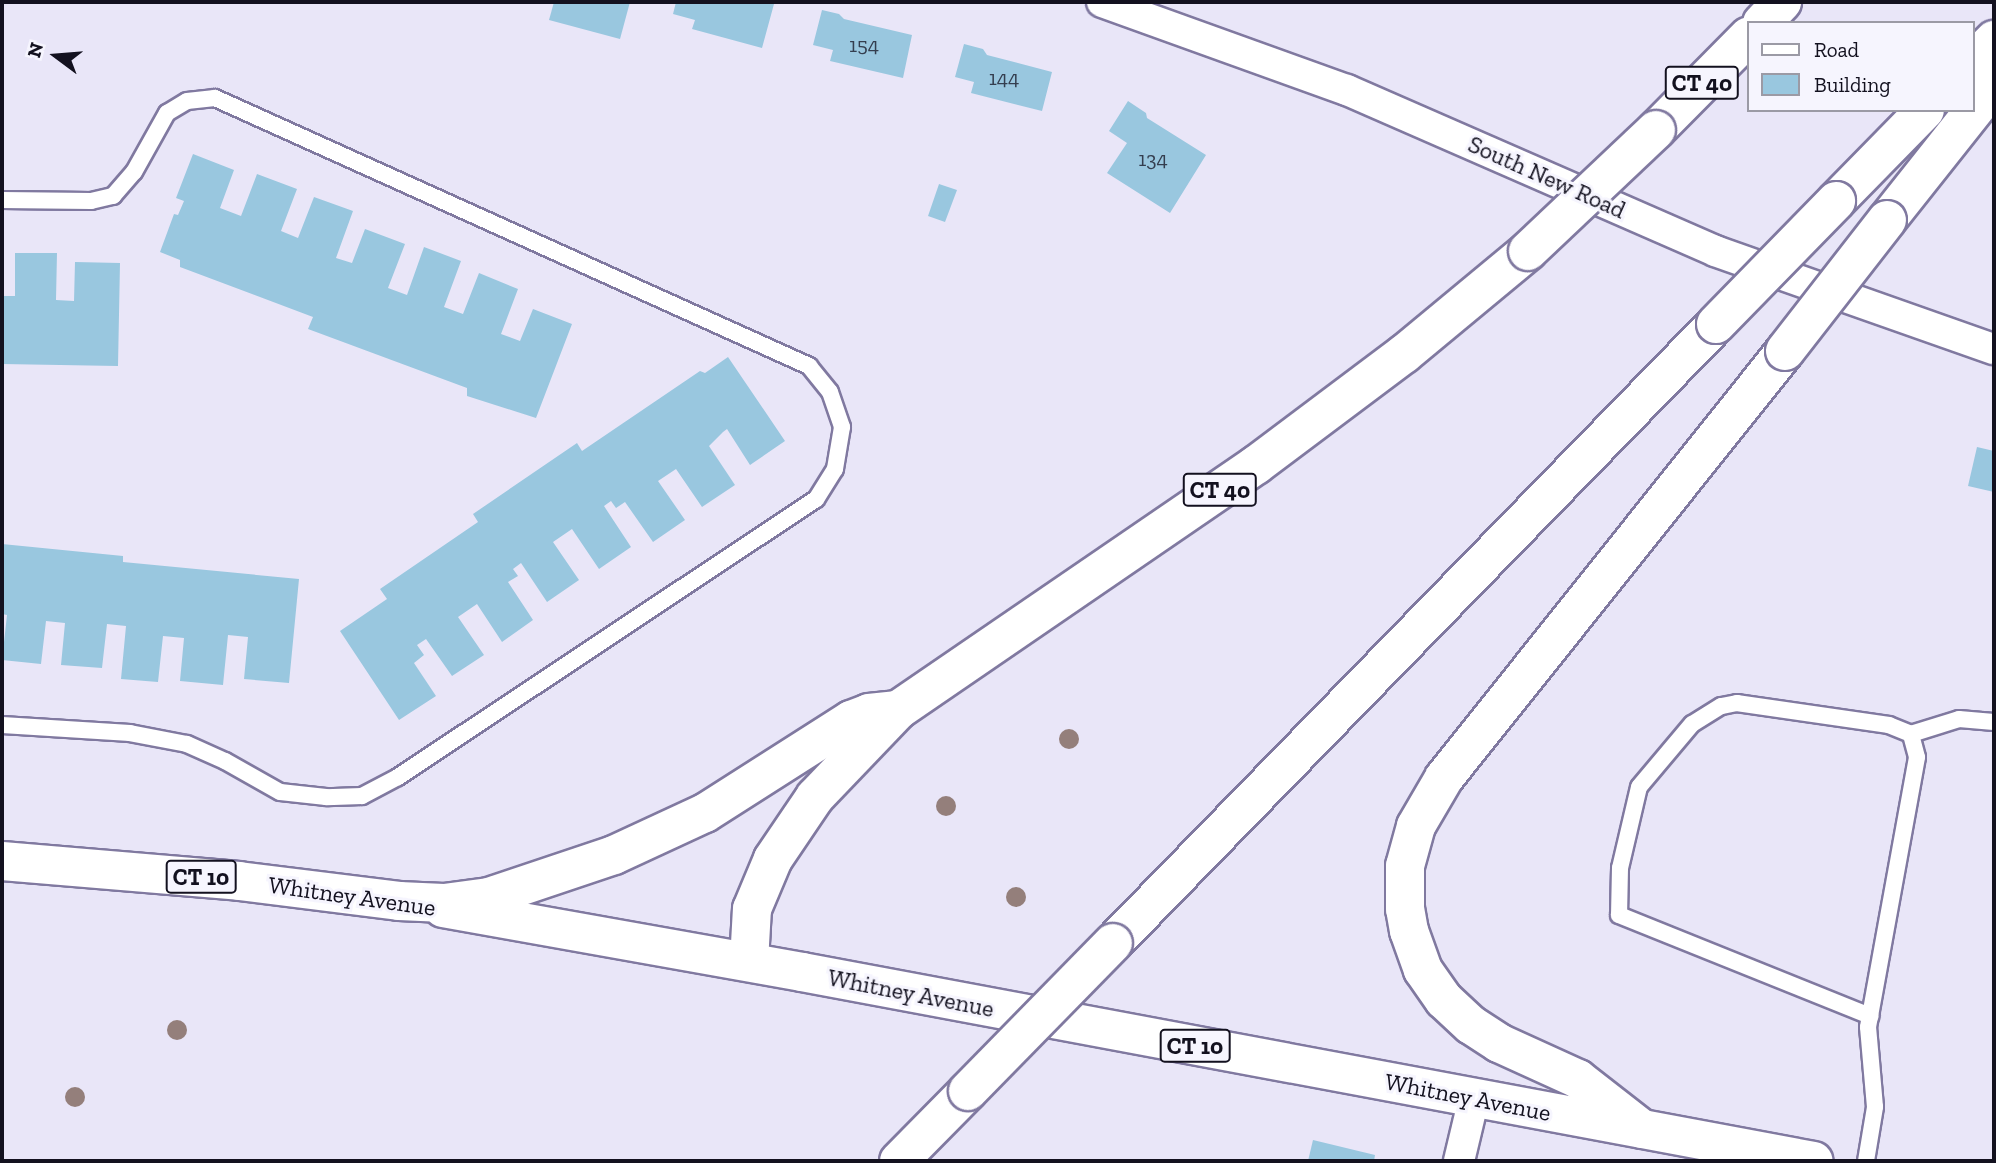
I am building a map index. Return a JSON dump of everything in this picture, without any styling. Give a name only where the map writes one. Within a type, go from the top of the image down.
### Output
[{"type":"main road","points":[[1764,21],[1782,2]]},
{"type":"main road","name":"CT 40","points":[[898,710],[1267,457],[1404,354],[1528,251],[1656,130],[1748,37]]},
{"type":"main road","points":[[1975,59],[1994,40]]},
{"type":"main road","points":[[1975,109],[1994,85]]},
{"type":"main road","points":[[899,1161],[1923,112]]},
{"type":"main road","points":[[1642,1129],[1578,1079],[1499,1043],[1471,1025],[1444,1000],[1423,970],[1409,931],[1405,909],[1405,866],[1416,825],[1444,778],[1972,112]]},
{"type":"main road","points":[[399,901],[444,903],[489,897],[614,855],[705,813],[851,720],[869,713],[898,710]]},
{"type":"main road","points":[[748,962],[752,909],[773,859],[815,797],[898,710]]},
{"type":"main road","name":"Whitney Avenue","points":[[2,861],[239,881],[399,901],[748,962],[1814,1161]]},
{"type":"street","name":"South New Road","points":[[1102,2],[1347,90],[1715,251],[1994,349]]},
{"type":"street","points":[[1459,1161],[1474,1098]]},
{"type":"lane","points":[[2,200],[92,201],[113,196],[134,172],[167,113],[187,101],[215,98],[809,366],[830,392],[842,427],[835,468],[816,499],[398,777],[362,796],[326,797],[280,792],[225,761],[187,744],[131,733],[2,725]]},
{"type":"lane","points":[[1870,1016],[1619,915],[1620,868],[1639,787],[1692,724],[1721,706],[1737,703],[1889,725],[1911,734],[1959,719],[1994,722]]},
{"type":"lane","points":[[1866,1161],[1875,1107],[1870,1016],[1917,757],[1911,734]]},
{"type":"building","points":[[554,2],[630,2],[620,39],[549,20]]},
{"type":"building","points":[[676,2],[774,4],[762,48],[692,29],[695,20],[673,14]]},
{"type":"building","points":[[822,10],[839,14],[844,19],[912,35],[903,78],[830,61],[833,50],[813,45]]},
{"type":"building","points":[[964,44],[983,49],[987,55],[1052,72],[1042,111],[971,93],[974,82],[955,77]]},
{"type":"building","points":[[1128,101],[1146,113],[1147,118],[1206,155],[1170,213],[1107,173],[1127,143],[1109,131]]},
{"type":"building","points":[[193,154],[234,170],[220,208],[241,216],[257,174],[297,189],[281,231],[298,238],[314,197],[353,211],[336,258],[352,263],[365,229],[405,244],[388,288],[407,295],[424,247],[461,261],[444,307],[463,314],[479,273],[518,289],[501,334],[520,341],[533,309],[572,324],[536,418],[467,396],[467,388],[308,329],[313,317],[180,267],[180,260],[160,252],[174,214],[178,215],[184,201],[176,198]]},
{"type":"building","points":[[939,184],[957,190],[945,222],[928,216]]},
{"type":"building","points":[[15,253],[57,253],[56,300],[74,301],[75,262],[120,263],[118,366],[2,364],[2,296],[15,296]]},
{"type":"building","points":[[728,357],[785,441],[750,465],[727,429],[723,432],[709,446],[735,485],[702,507],[676,469],[658,481],[685,520],[653,542],[625,502],[616,508],[611,501],[604,506],[631,547],[599,569],[572,529],[553,542],[579,580],[547,602],[521,563],[513,569],[518,576],[508,582],[533,620],[502,642],[477,604],[458,617],[484,655],[452,676],[426,639],[417,645],[424,655],[414,663],[436,696],[399,720],[340,631],[387,599],[380,589],[478,522],[473,514],[577,443],[582,451],[700,371],[705,373]]},
{"type":"building","points":[[1977,447],[1994,451],[1994,492],[1968,486]]},
{"type":"building","points":[[2,544],[123,556],[123,562],[299,579],[289,683],[244,679],[248,637],[228,635],[223,685],[180,681],[184,638],[163,636],[158,682],[121,679],[126,626],[107,624],[102,668],[61,665],[65,623],[46,621],[41,664],[2,660],[7,615],[2,614]]},
{"type":"building","points":[[1313,1140],[1375,1155],[1374,1161],[1308,1161]]}]
